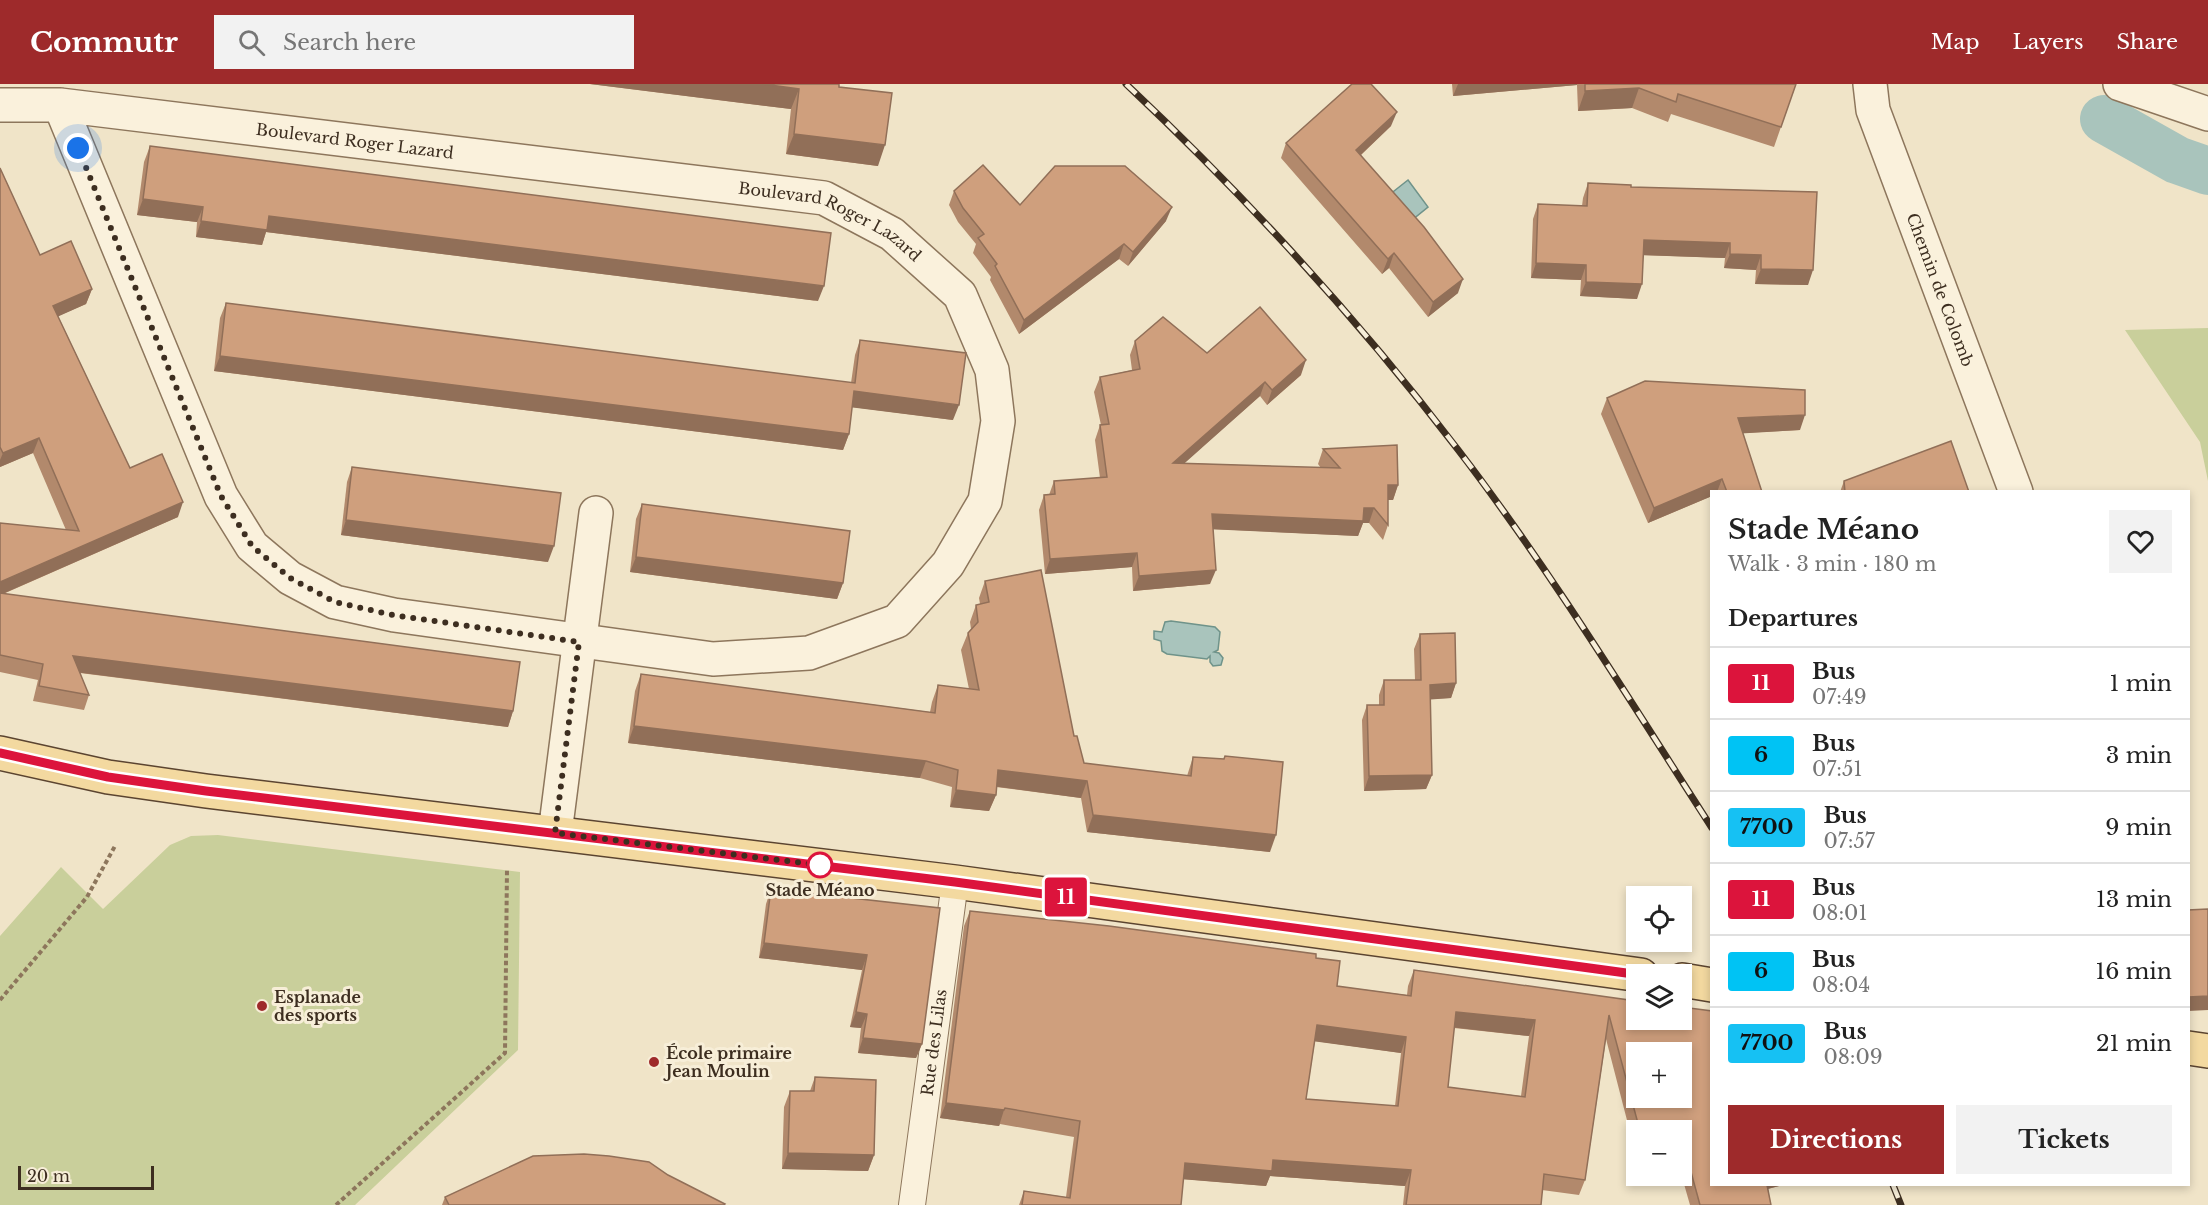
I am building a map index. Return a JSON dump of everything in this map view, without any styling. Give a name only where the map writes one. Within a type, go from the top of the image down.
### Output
[{"type":"main road","points":[[0,753],[108,777],[206,791],[955,882],[1626,973]]},
{"type":"main road","points":[[1692,982],[1710,985]]},
{"type":"main road","points":[[2190,1048],[2208,1051]]},
{"type":"street","name":"Chemin de Colomb","points":[[1870,84],[1873,110],[2015,490]]},
{"type":"street","points":[[2120,84],[2208,114]]},
{"type":"street","name":"Boulevard Roger Lazard","points":[[0,105],[60,105],[824,198],[892,234],[960,295],[992,370],[998,421],[985,501],[948,564],[897,621],[809,653],[713,659],[393,615],[335,602],[290,578],[252,546],[221,496],[60,105]]},
{"type":"street","points":[[555,833],[596,513]]},
{"type":"lane","name":"Rue des Lilas","points":[[912,1205],[955,882]]},
{"type":"path","points":[[336,1205],[505,1053],[508,828]]},
{"type":"path","points":[[0,1000],[87,897],[115,846]]},
{"type":"green space","points":[[2208,328],[2208,481],[2200,442],[2125,330]]},
{"type":"green space","name":"Esplanade des sports","points":[[218,835],[520,872],[518,1050],[355,1205],[0,1205],[0,936],[61,867],[103,909],[170,845],[191,836]]},
{"type":"water","points":[[1408,180],[1428,207],[1375,250],[1355,222]]},
{"type":"water","points":[[1165,622],[1215,627],[1220,632],[1218,650],[1214,652],[1219,653],[1223,658],[1221,665],[1213,666],[1210,656],[1207,659],[1167,654],[1162,651],[1161,641],[1154,639],[1154,631],[1162,632]]},
{"type":"building","points":[[763,84],[839,84],[839,87],[892,93],[885,145],[794,134],[799,89]]},
{"type":"building","points":[[1352,84],[1371,84],[1397,112],[1356,150],[1424,227],[1463,279],[1433,302],[1394,253],[1388,259],[1286,143]]},
{"type":"building","points":[[1585,84],[1796,84],[1781,127],[1678,94],[1676,102],[1639,88],[1585,91]]},
{"type":"building","points":[[150,146],[831,233],[824,286],[269,216],[267,230],[201,221],[203,207],[143,199]]},
{"type":"building","points":[[983,165],[1020,205],[1055,166],[1125,166],[1172,207],[1133,252],[1124,244],[1024,320],[995,266],[997,264],[978,238],[984,234],[963,208],[954,191]]},
{"type":"building","points":[[0,168],[40,255],[71,241],[92,289],[53,306],[130,468],[162,454],[183,502],[0,582],[0,523],[79,531],[39,438],[3,453],[0,447]]},
{"type":"building","points":[[1588,183],[1631,185],[1631,187],[1817,192],[1813,270],[1761,269],[1761,255],[1730,254],[1730,243],[1644,240],[1642,284],[1586,282],[1586,265],[1536,263],[1538,204],[1587,206]]},
{"type":"building","points":[[226,303],[855,383],[860,340],[966,353],[959,405],[854,391],[849,434],[220,356]]},
{"type":"building","points":[[1260,307],[1306,360],[1272,390],[1265,382],[1173,463],[1340,468],[1323,449],[1397,445],[1398,485],[1388,485],[1388,525],[1374,508],[1364,508],[1363,521],[1212,514],[1216,570],[1139,576],[1137,553],[1050,559],[1044,495],[1055,494],[1054,481],[1107,477],[1100,425],[1109,424],[1100,377],[1140,369],[1135,341],[1163,317],[1207,353]]},
{"type":"building","points":[[1645,381],[1805,390],[1805,415],[1738,418],[1761,490],[1726,490],[1722,479],[1654,508],[1607,398]]},
{"type":"building","points":[[1951,441],[1968,490],[1845,490],[1844,481]]},
{"type":"building","points":[[352,467],[561,493],[554,546],[346,520]]},
{"type":"building","points":[[642,504],[850,531],[843,583],[636,557]]},
{"type":"building","points":[[1041,570],[1074,736],[1077,736],[1084,763],[1191,776],[1193,757],[1224,759],[1225,756],[1283,762],[1276,835],[1093,815],[1087,781],[998,770],[996,795],[956,790],[958,770],[926,761],[634,726],[641,674],[935,713],[938,685],[979,690],[968,633],[978,622],[976,605],[989,602],[985,581]]},
{"type":"building","points":[[0,593],[520,662],[513,711],[73,656],[89,695],[39,686],[43,664],[0,655]]},
{"type":"building","points":[[1455,633],[1456,683],[1430,685],[1432,775],[1369,776],[1367,705],[1384,705],[1384,680],[1421,680],[1420,634]]},
{"type":"building","points":[[771,889],[940,908],[922,1044],[863,1038],[867,1014],[856,1012],[867,955],[764,943]]},
{"type":"building","points":[[2208,909],[2208,996],[2190,997],[2190,910]]},
{"type":"building","points":[[970,911],[1109,926],[1316,954],[1316,958],[1340,961],[1337,986],[1411,996],[1414,970],[1626,1000],[1626,1030],[1692,1030],[1692,1008],[1710,1011],[1710,1186],[1767,1186],[1771,1205],[1700,1205],[1692,1176],[1692,1120],[1637,1120],[1634,1108],[1692,1108],[1692,1042],[1626,1042],[1626,1079],[1609,1015],[1585,1180],[1544,1174],[1541,1205],[1406,1205],[1411,1170],[1273,1160],[1272,1171],[1185,1163],[1181,1205],[1022,1205],[1024,1191],[1070,1198],[1080,1121],[1005,1108],[1004,1110],[946,1103]],"holes":[[[1456,1012],[1535,1020],[1525,1097],[1448,1087]],[[1317,1025],[1406,1037],[1398,1106],[1306,1099]]]},
{"type":"building","points":[[815,1077],[876,1080],[874,1155],[788,1153],[790,1091],[814,1091]]},
{"type":"building","points":[[584,1154],[649,1162],[668,1175],[725,1204],[449,1205],[445,1197],[533,1156]]},
{"type":"waterway","points":[[2104,119],[2177,160],[2208,171]]},
{"type":"railway","points":[[1126,84],[1258,215],[1382,354],[1421,402],[1526,543],[1710,825]]},
{"type":"railway","points":[[1893,1186],[1901,1205]]},
{"type":"bus line","name":"11","points":[[0,753],[108,777],[206,791],[955,882],[1626,973]]},
{"type":"place","name":"Stade Méano","points":[[820,865]]},
{"type":"place","name":"Esplanade des sports","points":[[262,1006]]},
{"type":"place","name":"École primaire Jean Moulin","points":[[654,1062]]},
{"type":"route","points":[[78,148],[221,496],[252,546],[290,578],[335,602],[393,615],[579,642],[555,833],[820,865]]}]
